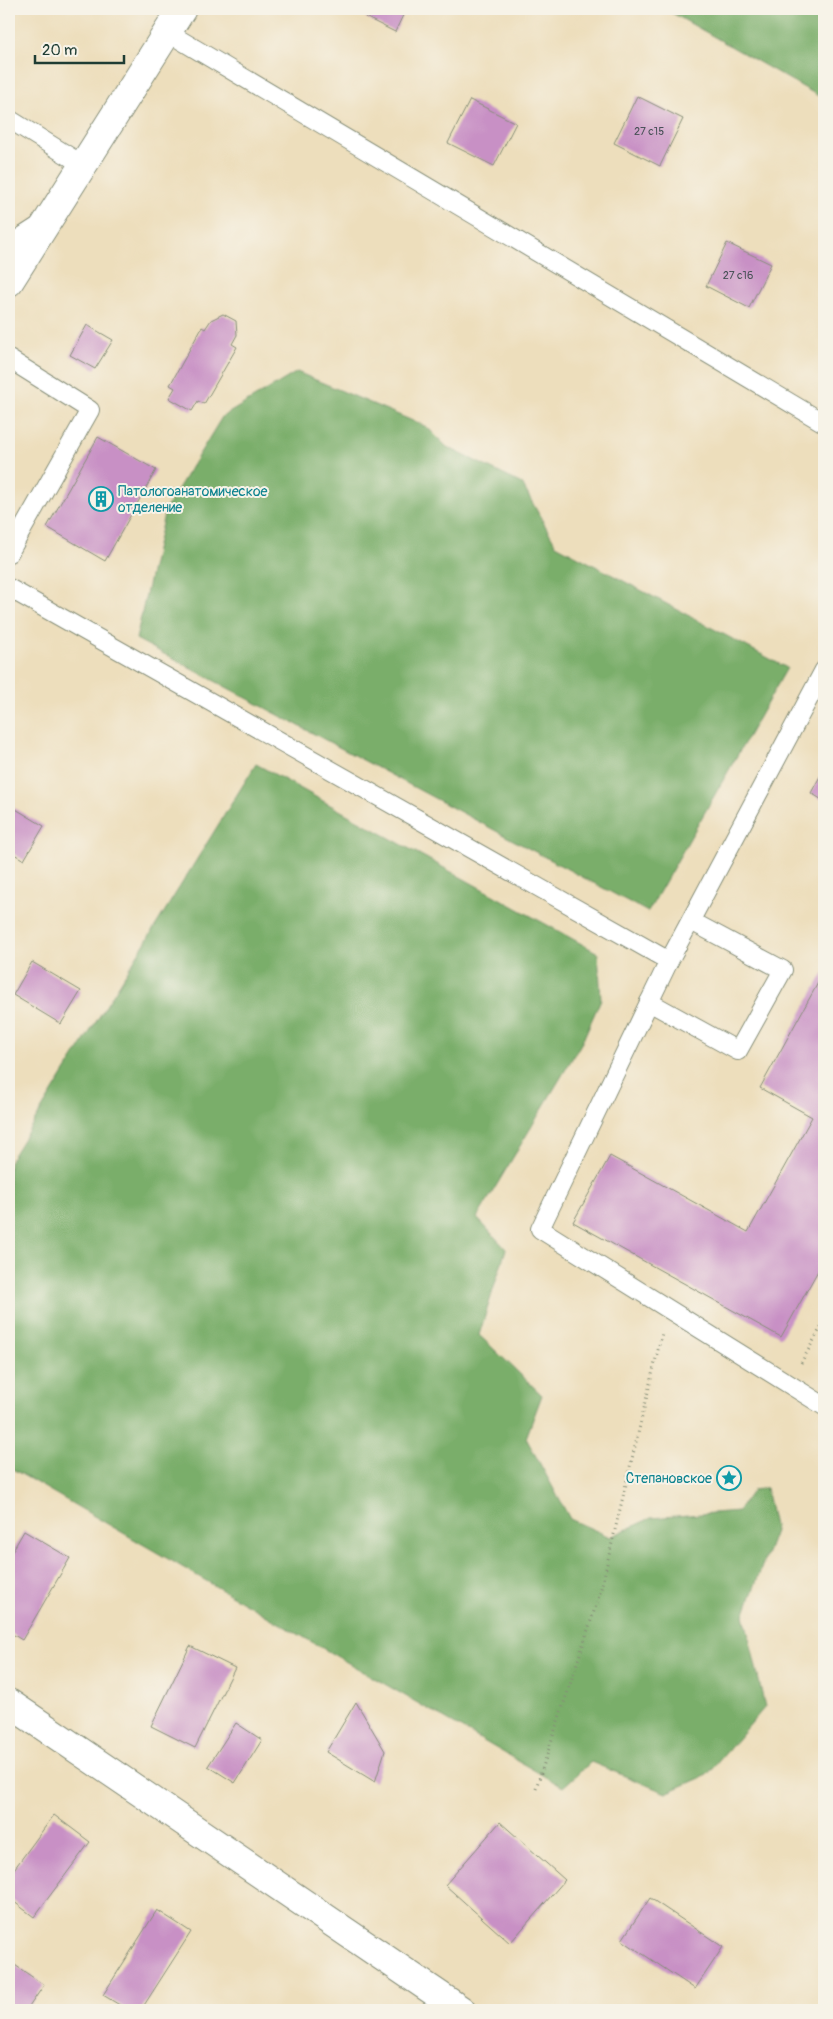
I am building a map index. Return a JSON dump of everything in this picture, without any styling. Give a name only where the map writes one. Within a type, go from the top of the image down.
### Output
[{"type":"street","points":[[9,282],[182,9]]},
{"type":"street","points":[[9,1703],[461,2010]]},
{"type":"lane","points":[[167,32],[824,422]]},
{"type":"lane","points":[[9,119],[83,165]]},
{"type":"lane","points":[[9,245],[47,221]]},
{"type":"lane","points":[[9,359],[90,410],[9,553]]},
{"type":"lane","points":[[9,588],[669,961]]},
{"type":"lane","points":[[824,673],[669,961],[540,1229],[824,1406]]},
{"type":"lane","points":[[649,1002],[738,1051],[783,970],[690,921]]},
{"type":"path","points":[[788,1384],[824,1322]]},
{"type":"path","points":[[536,1788],[600,1592],[660,1341]]},
{"type":"green space","points":[[665,9],[824,9],[824,99]]},
{"type":"green space","points":[[297,372],[427,427],[447,447],[522,484],[556,545],[787,668],[648,912],[136,639],[165,510],[222,417]]},
{"type":"green space","points":[[256,764],[598,953],[601,999],[582,1042],[477,1218],[506,1249],[479,1335],[542,1395],[526,1438],[570,1519],[610,1537],[651,1518],[738,1511],[753,1490],[766,1488],[775,1531],[744,1615],[765,1707],[707,1775],[666,1793],[591,1762],[563,1787],[9,1467],[9,1162]]},
{"type":"building","points":[[369,9],[406,9],[395,32],[365,17]]},
{"type":"building","points":[[637,96],[683,119],[660,166],[614,143]]},
{"type":"building","points":[[470,100],[516,123],[494,166],[448,143]]},
{"type":"building","points":[[727,243],[771,264],[749,308],[706,286]]},
{"type":"building","points":[[223,314],[236,321],[237,335],[232,344],[237,347],[204,404],[198,401],[192,411],[169,398],[175,388],[170,385],[202,327],[205,329],[211,320]]},
{"type":"building","points":[[87,325],[113,340],[95,369],[70,355]]},
{"type":"building","name":"Патологоанатомическое отделение","points":[[98,437],[156,470],[105,561],[47,527]]},
{"type":"building","points":[[824,769],[824,801],[811,793]]},
{"type":"building","points":[[9,805],[44,826],[24,860],[9,851]]},
{"type":"building","points":[[32,962],[81,991],[61,1024],[13,995]]},
{"type":"building","points":[[824,972],[824,1260],[781,1337],[573,1222],[610,1156],[748,1232],[812,1117],[760,1088]]},
{"type":"building","points":[[24,1531],[70,1558],[22,1640],[9,1632],[9,1557]]},
{"type":"building","points":[[190,1646],[235,1668],[195,1748],[151,1726]]},
{"type":"building","points":[[356,1702],[385,1751],[375,1782],[326,1752]]},
{"type":"building","points":[[236,1723],[262,1740],[235,1783],[208,1766]]},
{"type":"building","points":[[54,1815],[90,1842],[34,1917],[9,1898],[9,1876]]},
{"type":"building","points":[[500,1822],[565,1880],[510,1943],[445,1885]]},
{"type":"building","points":[[650,1898],[723,1947],[695,1989],[622,1940]]},
{"type":"building","points":[[157,1910],[191,1932],[141,2010],[128,2010],[103,1995]]},
{"type":"building","points":[[9,1961],[44,1985],[27,2010],[9,2010]]},
{"type":"place","name":"Патологоанатомическое отделение","points":[[101,499]]},
{"type":"place","name":"Степановское","points":[[729,1478]]}]
